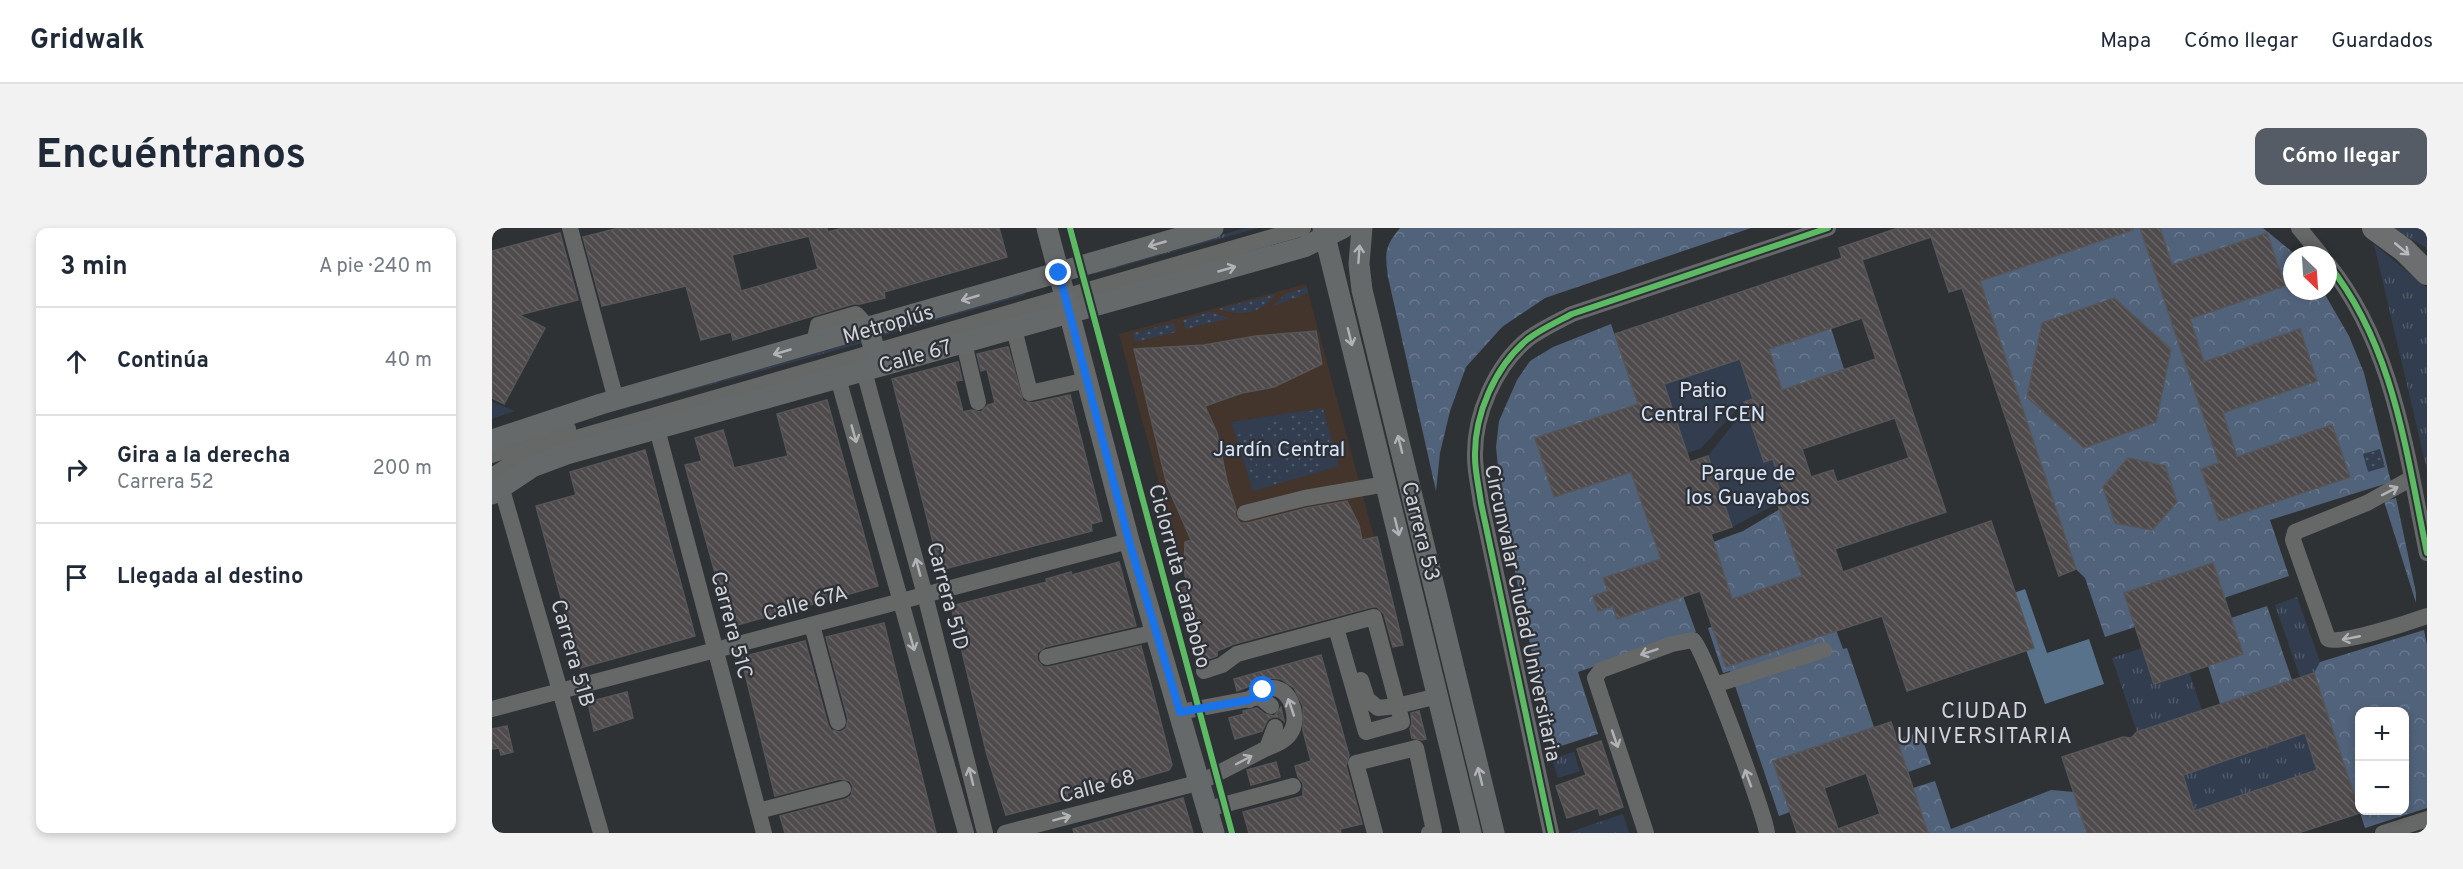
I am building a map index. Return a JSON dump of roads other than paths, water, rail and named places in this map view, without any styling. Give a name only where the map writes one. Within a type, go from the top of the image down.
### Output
[{"type":"highway","points":[[2374,228],[2404,250],[2427,273]]},
{"type":"main road","points":[[1047,228],[1129,541],[1214,833]]},
{"type":"main road","name":"Calle 67","points":[[492,440],[616,400],[814,343],[872,352],[964,342],[1014,328],[1064,293],[1213,228]]},
{"type":"main road","name":"Carrera 53","points":[[1362,228],[1359,264],[1362,290],[1494,833]]},
{"type":"main road","name":"Calle 67","points":[[495,485],[550,460],[838,378],[872,352],[1064,293],[1304,247],[1331,231]]},
{"type":"main road","name":"Carrera 53","points":[[1331,231],[1386,484],[1471,833]]},
{"type":"street","points":[[572,228],[616,400]]},
{"type":"street","points":[[1064,293],[1276,228]]},
{"type":"street","points":[[1064,293],[1303,228]]},
{"type":"street","name":"Circunvalar Ciudad Universitaria","points":[[1551,833],[1481,503],[1474,458],[1477,427],[1486,397],[1517,350],[1548,326],[1582,311],[1828,228]]},
{"type":"street","points":[[2299,228],[2314,246]]},
{"type":"street","points":[[2337,275],[2347,287],[2371,332],[2391,383],[2427,552]]},
{"type":"street","points":[[1014,328],[1030,393],[1087,380]]},
{"type":"street","points":[[964,342],[978,402]]},
{"type":"street","name":"Metroplús","points":[[492,455],[542,436],[872,352]]},
{"type":"street","name":"Metroplús","points":[[495,485],[518,459],[559,443],[872,352]]},
{"type":"street","name":"Carrera 51D","points":[[872,352],[925,595],[986,833]]},
{"type":"street","points":[[838,378],[966,833]]},
{"type":"street","name":"Carrera 51C","points":[[657,429],[764,833]]},
{"type":"street","points":[[2412,478],[2367,503],[2315,522],[2295,532],[2293,540],[2328,639],[2331,641],[2356,637],[2427,616]]},
{"type":"street","points":[[1245,513],[1305,498],[1386,484]]},
{"type":"street","name":"Carrera 51B","points":[[495,485],[560,692],[601,833]]},
{"type":"street","name":"Calle 67A","points":[[492,709],[1129,541]]},
{"type":"street","points":[[1204,671],[1222,665],[1238,654],[1374,617],[1402,722],[1366,732],[1336,628]]},
{"type":"street","points":[[812,625],[838,722]]},
{"type":"street","points":[[1047,657],[1156,632]]},
{"type":"street","points":[[1646,833],[1595,684],[1597,673],[1601,669],[1655,650],[1693,640],[1715,684],[1767,833]]},
{"type":"street","points":[[1715,684],[1824,650]]},
{"type":"street","points":[[1345,657],[1354,665],[1367,699],[1378,708],[1438,696]]},
{"type":"street","name":"Calle 68","points":[[1005,833],[1201,782],[1282,742],[1293,730],[1292,703],[1282,691],[1272,688],[1263,690],[1249,700]]},
{"type":"street","points":[[1180,712],[1260,698],[1271,706]]},
{"type":"street","points":[[1267,748],[1275,727]]},
{"type":"street","points":[[1375,833],[1356,763],[1416,748],[1434,831],[1429,833]]},
{"type":"street","points":[[1208,808],[1293,786]]},
{"type":"street","points":[[758,811],[843,789]]},
{"type":"street","points":[[2383,833],[2427,819]]},
{"type":"district","name":"CIUDAD UNIVERSITARIA","points":[[1985,722]]},
{"type":"park label","name":"Patio Central FCEN","points":[[1703,402]]},
{"type":"park label","name":"Jardín Central","points":[[1279,449]]},
{"type":"park label","name":"Parque de los Guayabos","points":[[1748,485]]}]
